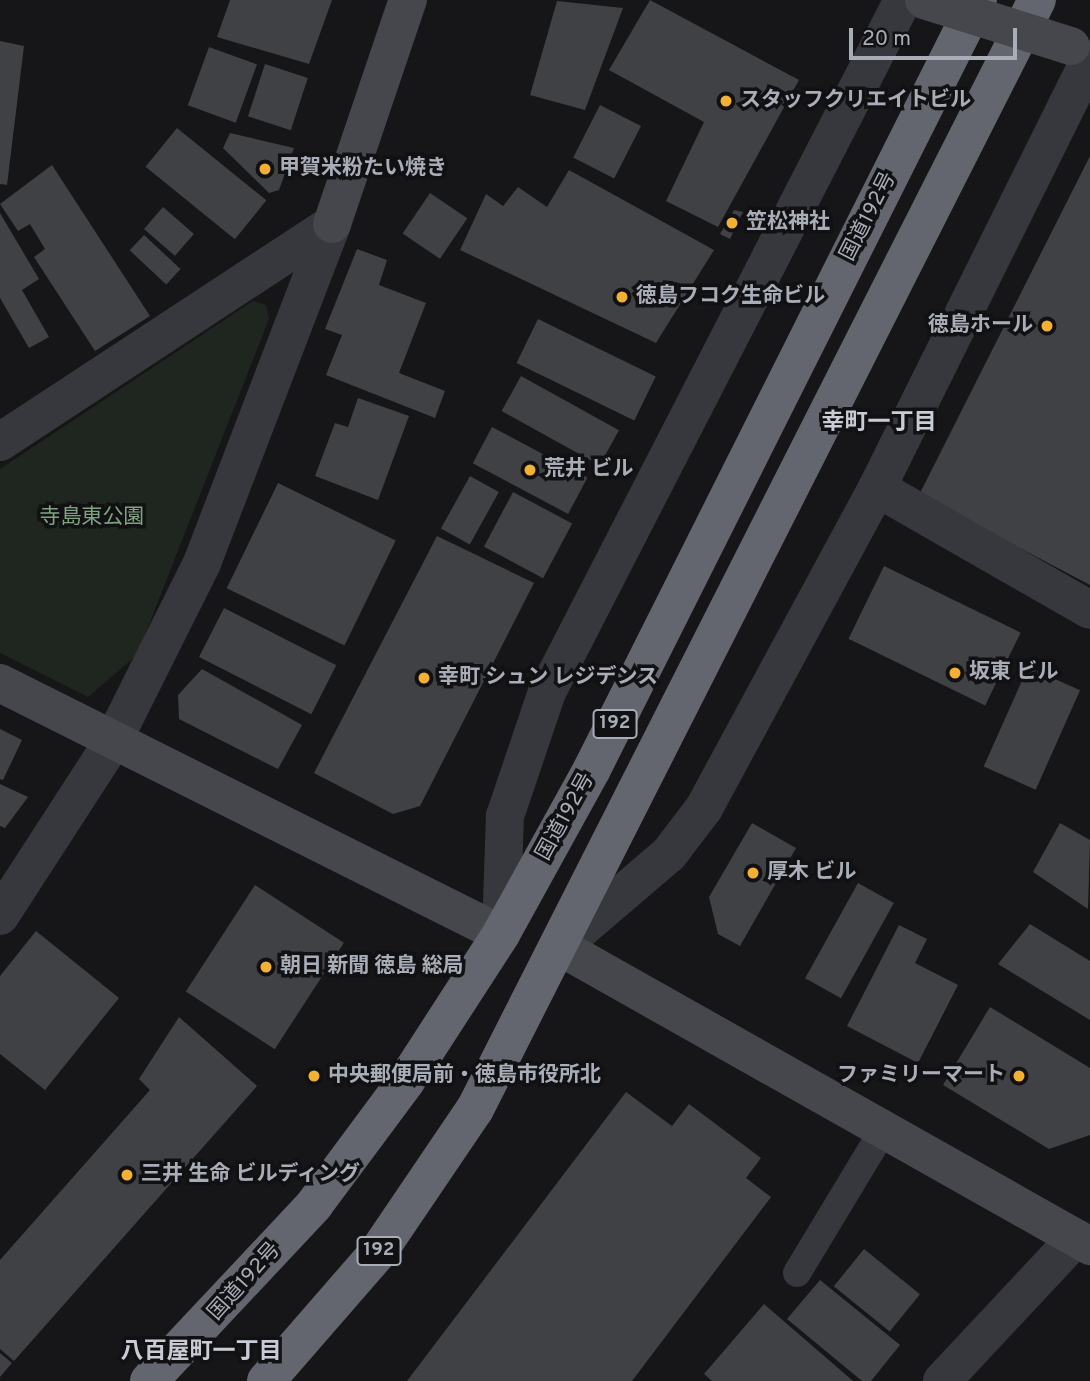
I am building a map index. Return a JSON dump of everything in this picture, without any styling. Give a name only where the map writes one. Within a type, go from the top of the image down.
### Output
[{"type":"highway","name":"国道192号","points":[[149,1381],[314,1205],[406,1081],[500,934],[592,769],[978,0]]},
{"type":"highway","name":"192","points":[[266,1381],[378,1252],[475,1109],[560,947],[1037,0]]},
{"type":"street","points":[[0,916],[113,741],[202,563],[332,224],[408,0]]},
{"type":"street","points":[[0,683],[500,934],[505,816],[547,692],[903,0]]},
{"type":"street","points":[[924,0],[1084,52],[877,488],[704,808],[669,854],[560,947],[882,1132],[1086,1235],[945,1380]]},
{"type":"street","points":[[0,442],[332,224]]},
{"type":"street","points":[[877,488],[1090,610]]},
{"type":"lane","points":[[797,1273],[882,1132]]},
{"type":"green space","name":"寺島東公園","points":[[253,301],[266,305],[269,319],[137,655],[88,697],[0,653],[0,469]]},
{"type":"building","points":[[230,0],[332,0],[309,64],[217,37]]},
{"type":"building","name":"スタッフクリエイトビル","points":[[650,0],[799,80],[718,227],[666,201],[704,122],[609,70]]},
{"type":"building","points":[[557,1],[623,8],[585,110],[530,95]]},
{"type":"building","points":[[0,41],[24,46],[7,185],[0,184]]},
{"type":"building","points":[[209,47],[257,64],[236,123],[188,105]]},
{"type":"building","points":[[265,64],[308,78],[291,130],[248,116]]},
{"type":"building","points":[[600,105],[641,126],[614,178],[573,158]]},
{"type":"building","points":[[177,128],[266,200],[235,239],[146,167]]},
{"type":"building","name":"甲賀米粉たい焼き","points":[[230,133],[294,148],[279,190],[269,193],[223,148]]},
{"type":"building","name":"徳島ホール","points":[[1090,156],[1090,585],[919,495]]},
{"type":"building","points":[[52,165],[150,316],[95,351],[34,257],[45,249],[30,224],[18,231],[0,204]]},
{"type":"building","name":"徳島フコク生命ビル","points":[[569,170],[714,250],[656,343],[460,250],[486,194],[503,206],[518,187],[547,207]]},
{"type":"building","points":[[430,193],[467,218],[440,259],[403,234]]},
{"type":"building","points":[[163,207],[194,234],[175,256],[144,229]]},
{"type":"building","name":"笠松神社","points":[[734,210],[743,212],[730,239],[720,234]]},
{"type":"building","points":[[0,213],[39,279],[22,290],[49,337],[29,348],[0,298]]},
{"type":"building","points":[[144,235],[181,269],[166,284],[130,250]]},
{"type":"building","points":[[357,249],[387,260],[379,285],[426,303],[399,373],[445,391],[435,418],[326,375],[342,335],[325,329]]},
{"type":"building","points":[[538,319],[656,376],[634,420],[517,363]]},
{"type":"building","points":[[521,376],[619,430],[600,465],[502,411]]},
{"type":"building","points":[[358,398],[409,416],[378,500],[315,476],[335,423],[348,427]]},
{"type":"building","name":"荒井 ビル","points":[[492,427],[587,478],[568,514],[473,463]]},
{"type":"building","points":[[470,476],[499,492],[470,544],[441,528]]},
{"type":"building","points":[[278,483],[396,540],[344,646],[227,588]]},
{"type":"building","points":[[513,492],[572,523],[543,578],[484,547]]},
{"type":"building","name":"幸町 シュン レジデンス","points":[[437,536],[534,583],[420,806],[393,814],[314,773]]},
{"type":"building","name":"坂東 ビル","points":[[884,566],[1021,633],[985,705],[848,639]]},
{"type":"building","points":[[224,608],[336,665],[311,714],[199,657]]},
{"type":"building","points":[[1028,667],[1080,690],[1036,790],[984,767]]},
{"type":"building","points":[[202,669],[302,725],[278,769],[179,719],[178,695]]},
{"type":"building","points":[[0,729],[22,740],[3,780],[0,779]]},
{"type":"building","points":[[0,784],[28,797],[5,828],[0,826]]},
{"type":"building","name":"厚木 ビル","points":[[752,823],[796,848],[740,946],[718,934],[709,897]]},
{"type":"building","points":[[1060,823],[1090,840],[1088,909],[1033,872]]},
{"type":"building","points":[[858,883],[894,903],[841,998],[805,978]]},
{"type":"building","name":"朝日 新聞 徳島 総局","points":[[255,885],[344,943],[275,1049],[186,992]]},
{"type":"building","points":[[1030,924],[1090,961],[1090,1020],[998,964]]},
{"type":"building","points":[[899,925],[927,939],[915,963],[958,985],[918,1063],[847,1026]]},
{"type":"building","points":[[36,931],[119,998],[45,1090],[0,1054],[0,976]]},
{"type":"building","name":"ファミリーマート","points":[[990,1007],[1090,1068],[1090,1135],[1049,1149],[943,1085]]},
{"type":"building","name":"三井 生命 ビルディング","points":[[179,1017],[257,1086],[14,1361],[0,1349],[0,1260],[150,1090],[139,1079]]},
{"type":"building","points":[[626,1092],[672,1126],[689,1104],[761,1158],[746,1178],[771,1197],[632,1381],[407,1381]]},
{"type":"building","points":[[864,1249],[920,1294],[890,1332],[834,1286]]},
{"type":"building","points":[[820,1280],[900,1345],[871,1381],[862,1381],[787,1319]]},
{"type":"building","points":[[764,1304],[853,1381],[712,1381],[704,1374]]},
{"type":"building","points":[[0,1353],[12,1363],[0,1377]]},
{"type":"place","name":"スタッフクリエイトビル","points":[[726,101]]},
{"type":"place","name":"甲賀米粉たい焼き","points":[[265,169]]},
{"type":"place","name":"笠松神社","points":[[732,223]]},
{"type":"place","name":"徳島フコク生命ビル","points":[[622,297]]},
{"type":"place","name":"徳島ホール","points":[[1047,326]]},
{"type":"place","name":"荒井 ビル","points":[[530,470]]},
{"type":"place","name":"坂東 ビル","points":[[955,673]]},
{"type":"place","name":"幸町 シュン レジデンス","points":[[424,678]]},
{"type":"place","name":"厚木 ビル","points":[[753,873]]},
{"type":"place","name":"朝日 新聞 徳島 総局","points":[[266,967]]},
{"type":"place","name":"中央郵便局前・徳島市役所北","points":[[314,1076]]},
{"type":"place","name":"ファミリーマート","points":[[1019,1076]]},
{"type":"place","name":"三井 生命 ビルディング","points":[[127,1175]]},
{"type":"district","name":"幸町一丁目","points":[[879,424]]},
{"type":"district","name":"八百屋町一丁目","points":[[201,1353]]}]
